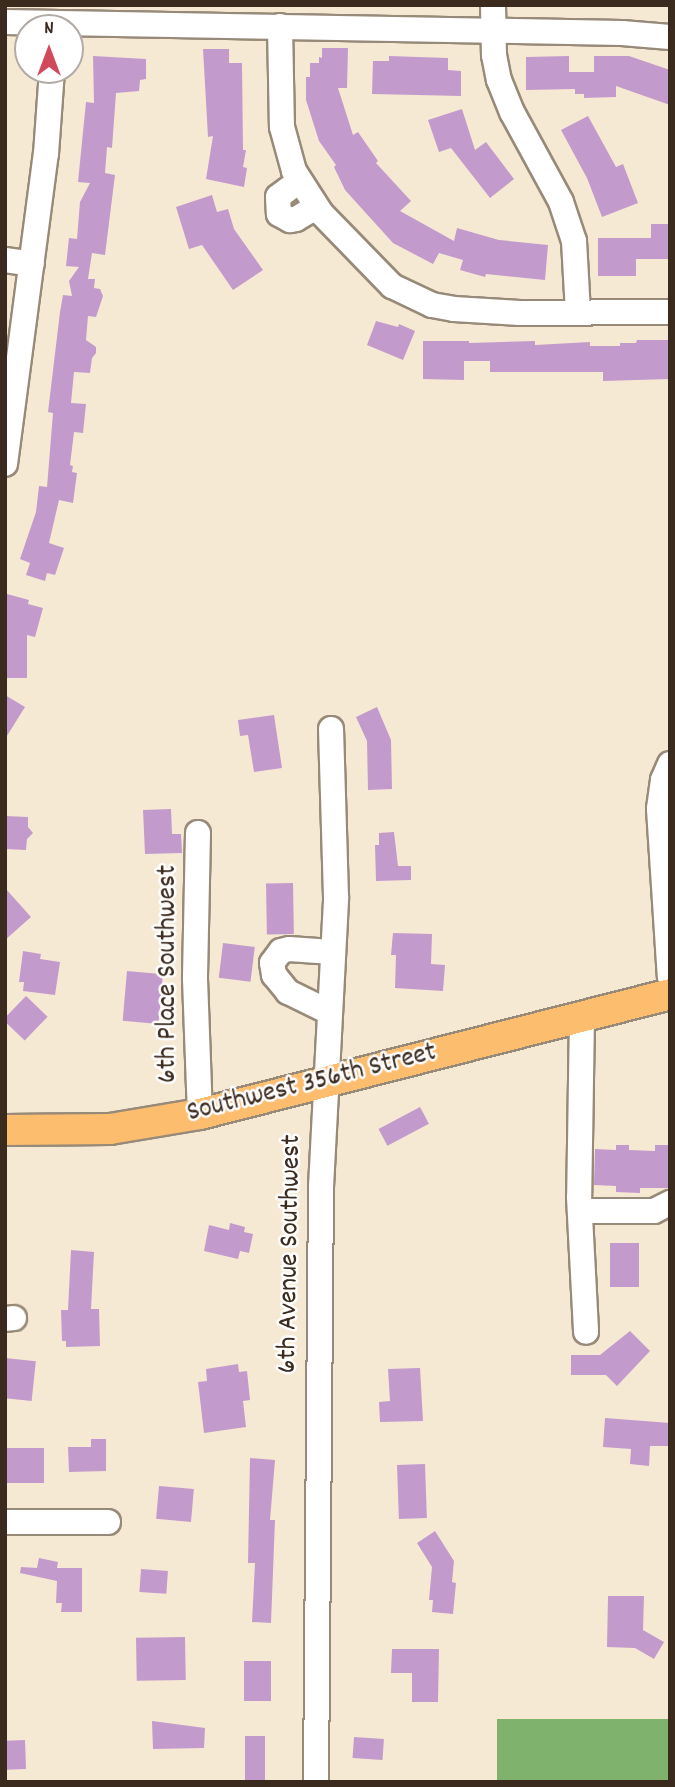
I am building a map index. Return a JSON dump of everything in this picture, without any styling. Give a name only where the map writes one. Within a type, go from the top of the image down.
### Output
[{"type":"main road","name":"Southwest 356th Street","points":[[5,1130],[110,1129],[200,1114],[670,994]]},
{"type":"street","points":[[493,5],[495,63],[505,96],[568,221],[576,255],[578,313]]},
{"type":"street","points":[[84,20],[670,37]]},
{"type":"street","points":[[280,26],[282,127],[299,181],[316,207],[392,286],[432,305],[454,309],[578,313],[670,312]]},
{"type":"street","points":[[5,464],[9,411],[32,264],[51,84]]},
{"type":"street","points":[[299,181],[278,197],[279,214],[290,220],[296,219],[316,207]]},
{"type":"street","points":[[5,260],[32,264]]},
{"type":"street","name":"6th Avenue Southwest","points":[[316,1782],[325,1081],[336,897],[331,729]]},
{"type":"street","points":[[670,764],[661,789],[659,809],[670,977]]},
{"type":"street","name":"6th Place Southwest","points":[[198,833],[195,979],[200,1114]]},
{"type":"street","points":[[329,1012],[288,992],[274,975],[272,963],[281,951],[289,949],[332,952]]},
{"type":"street","points":[[582,1016],[580,1211],[586,1332]]},
{"type":"street","points":[[580,1211],[654,1211],[670,1203]]},
{"type":"street","points":[[5,1522],[108,1522]]},
{"type":"green space","points":[[497,1719],[670,1719],[670,1782],[497,1782]]},
{"type":"building","points":[[322,48],[348,48],[347,88],[338,88],[353,135],[358,132],[378,161],[376,163],[411,201],[400,211],[454,241],[457,228],[499,240],[548,245],[545,280],[486,274],[485,277],[460,270],[463,260],[439,253],[433,264],[393,243],[345,190],[334,167],[336,165],[319,141],[306,100],[306,77],[310,77],[310,63],[319,63],[319,57],[322,58]]},
{"type":"building","points":[[203,49],[229,49],[229,63],[242,63],[243,150],[246,150],[243,167],[247,168],[244,187],[206,179],[213,136],[208,137]]},
{"type":"building","points":[[93,56],[146,59],[146,79],[140,80],[139,91],[116,93],[112,148],[107,147],[105,173],[115,175],[105,255],[92,253],[88,279],[95,279],[94,288],[100,289],[103,296],[96,317],[88,316],[86,340],[96,347],[96,353],[92,358],[90,373],[74,372],[71,403],[86,404],[83,433],[74,432],[70,465],[73,466],[72,472],[77,473],[73,503],[59,500],[49,543],[64,548],[55,575],[47,573],[45,581],[26,575],[30,563],[20,559],[36,512],[39,486],[47,487],[53,413],[48,412],[60,312],[63,295],[72,296],[69,281],[79,267],[66,266],[69,238],[77,239],[80,202],[90,183],[78,182],[86,102],[94,103]]},
{"type":"building","points":[[389,56],[448,58],[448,70],[461,71],[461,96],[372,94],[373,61],[389,61]]},
{"type":"building","points":[[569,56],[569,72],[594,72],[594,56],[629,56],[670,70],[670,105],[616,86],[616,97],[584,98],[584,94],[575,94],[575,89],[526,90],[526,57]]},
{"type":"building","points":[[462,109],[475,150],[486,142],[514,179],[490,198],[451,148],[439,152],[428,120]]},
{"type":"building","points":[[588,116],[616,167],[623,164],[638,203],[602,217],[587,178],[561,130]]},
{"type":"building","points":[[212,195],[217,212],[228,209],[234,229],[263,270],[233,290],[202,245],[189,249],[176,207]]},
{"type":"building","points":[[651,224],[670,224],[670,259],[636,259],[636,276],[598,276],[598,238],[651,238]]},
{"type":"building","points":[[376,321],[398,327],[399,324],[415,331],[403,360],[367,345]]},
{"type":"building","points":[[637,340],[670,340],[670,379],[603,381],[603,372],[490,372],[490,361],[464,361],[464,380],[423,379],[423,341],[535,341],[535,345],[590,342],[590,346],[620,346],[620,343],[636,343]]},
{"type":"building","points":[[7,594],[29,600],[28,604],[43,608],[35,637],[27,635],[27,678],[5,678]]},
{"type":"building","points":[[5,695],[25,707],[5,739]]},
{"type":"building","points":[[377,707],[391,740],[392,789],[368,790],[367,741],[356,717]]},
{"type":"building","points":[[274,715],[282,768],[254,772],[248,735],[240,736],[238,720]]},
{"type":"building","points":[[171,809],[172,834],[181,834],[182,853],[145,854],[143,810]]},
{"type":"building","points":[[5,816],[28,817],[28,827],[33,833],[27,839],[26,850],[5,849]]},
{"type":"building","points":[[394,832],[398,866],[411,866],[411,880],[376,881],[375,845],[379,845],[379,833]]},
{"type":"building","points":[[266,883],[293,883],[294,934],[267,934]]},
{"type":"building","points":[[5,888],[31,917],[5,940]]},
{"type":"building","points":[[393,933],[432,934],[431,964],[445,965],[443,991],[395,988],[396,955],[391,955]]},
{"type":"building","points":[[223,943],[255,947],[250,982],[219,978]]},
{"type":"building","points":[[23,951],[41,954],[40,959],[60,962],[55,995],[23,991],[24,982],[19,982]]},
{"type":"building","points":[[127,971],[163,974],[159,1024],[123,1021]]},
{"type":"building","points":[[26,996],[48,1017],[25,1041],[5,1022],[5,1018]]},
{"type":"building","points":[[420,1107],[429,1124],[387,1146],[379,1129]]},
{"type":"building","points":[[616,1145],[629,1145],[629,1150],[655,1151],[655,1145],[670,1145],[670,1188],[640,1188],[640,1193],[616,1192],[616,1186],[594,1185],[595,1149],[616,1150]]},
{"type":"building","points":[[230,1223],[245,1227],[244,1232],[253,1234],[249,1253],[240,1251],[238,1259],[204,1251],[209,1225],[229,1230]]},
{"type":"building","points":[[610,1243],[639,1243],[639,1287],[610,1287]]},
{"type":"building","points":[[71,1250],[94,1252],[91,1309],[99,1309],[100,1346],[66,1347],[66,1341],[62,1341],[61,1310],[68,1310]]},
{"type":"building","points":[[630,1331],[650,1351],[617,1386],[606,1375],[571,1375],[571,1355],[600,1355]]},
{"type":"building","points":[[5,1358],[36,1361],[32,1401],[5,1398]]},
{"type":"building","points":[[238,1364],[239,1372],[247,1371],[250,1400],[243,1401],[246,1427],[204,1433],[198,1382],[207,1381],[206,1369]]},
{"type":"building","points":[[420,1368],[423,1421],[380,1422],[379,1402],[390,1401],[388,1369]]},
{"type":"building","points":[[605,1418],[670,1423],[670,1446],[650,1446],[649,1466],[630,1464],[631,1449],[603,1447]]},
{"type":"building","points":[[91,1439],[106,1439],[106,1471],[69,1472],[68,1447],[91,1447]]},
{"type":"building","points":[[5,1448],[44,1448],[44,1483],[5,1483]]},
{"type":"building","points":[[250,1458],[275,1460],[270,1520],[275,1520],[271,1623],[252,1622],[255,1563],[248,1563]]},
{"type":"building","points":[[425,1464],[427,1518],[399,1519],[397,1465]]},
{"type":"building","points":[[159,1486],[194,1489],[191,1522],[156,1519]]},
{"type":"building","points":[[435,1531],[454,1561],[452,1582],[456,1583],[453,1614],[432,1612],[433,1600],[429,1600],[432,1567],[417,1543]]},
{"type":"building","points":[[39,1558],[58,1562],[57,1568],[82,1568],[82,1612],[61,1612],[62,1603],[56,1603],[57,1581],[20,1573],[21,1567],[37,1568]]},
{"type":"building","points":[[141,1569],[168,1571],[166,1594],[139,1592]]},
{"type":"building","points":[[608,1596],[644,1596],[643,1630],[664,1642],[654,1659],[635,1648],[607,1647]]},
{"type":"building","points":[[185,1637],[186,1680],[137,1681],[136,1638]]},
{"type":"building","points":[[392,1649],[439,1649],[438,1702],[412,1702],[412,1673],[391,1673]]},
{"type":"building","points":[[244,1661],[271,1661],[271,1701],[244,1701]]},
{"type":"building","points":[[152,1721],[205,1728],[204,1748],[153,1749]]},
{"type":"building","points":[[245,1736],[265,1736],[265,1780],[245,1780]]},
{"type":"building","points":[[354,1737],[384,1739],[382,1760],[353,1758]]},
{"type":"building","points":[[25,1740],[26,1769],[6,1770],[5,1741]]}]
